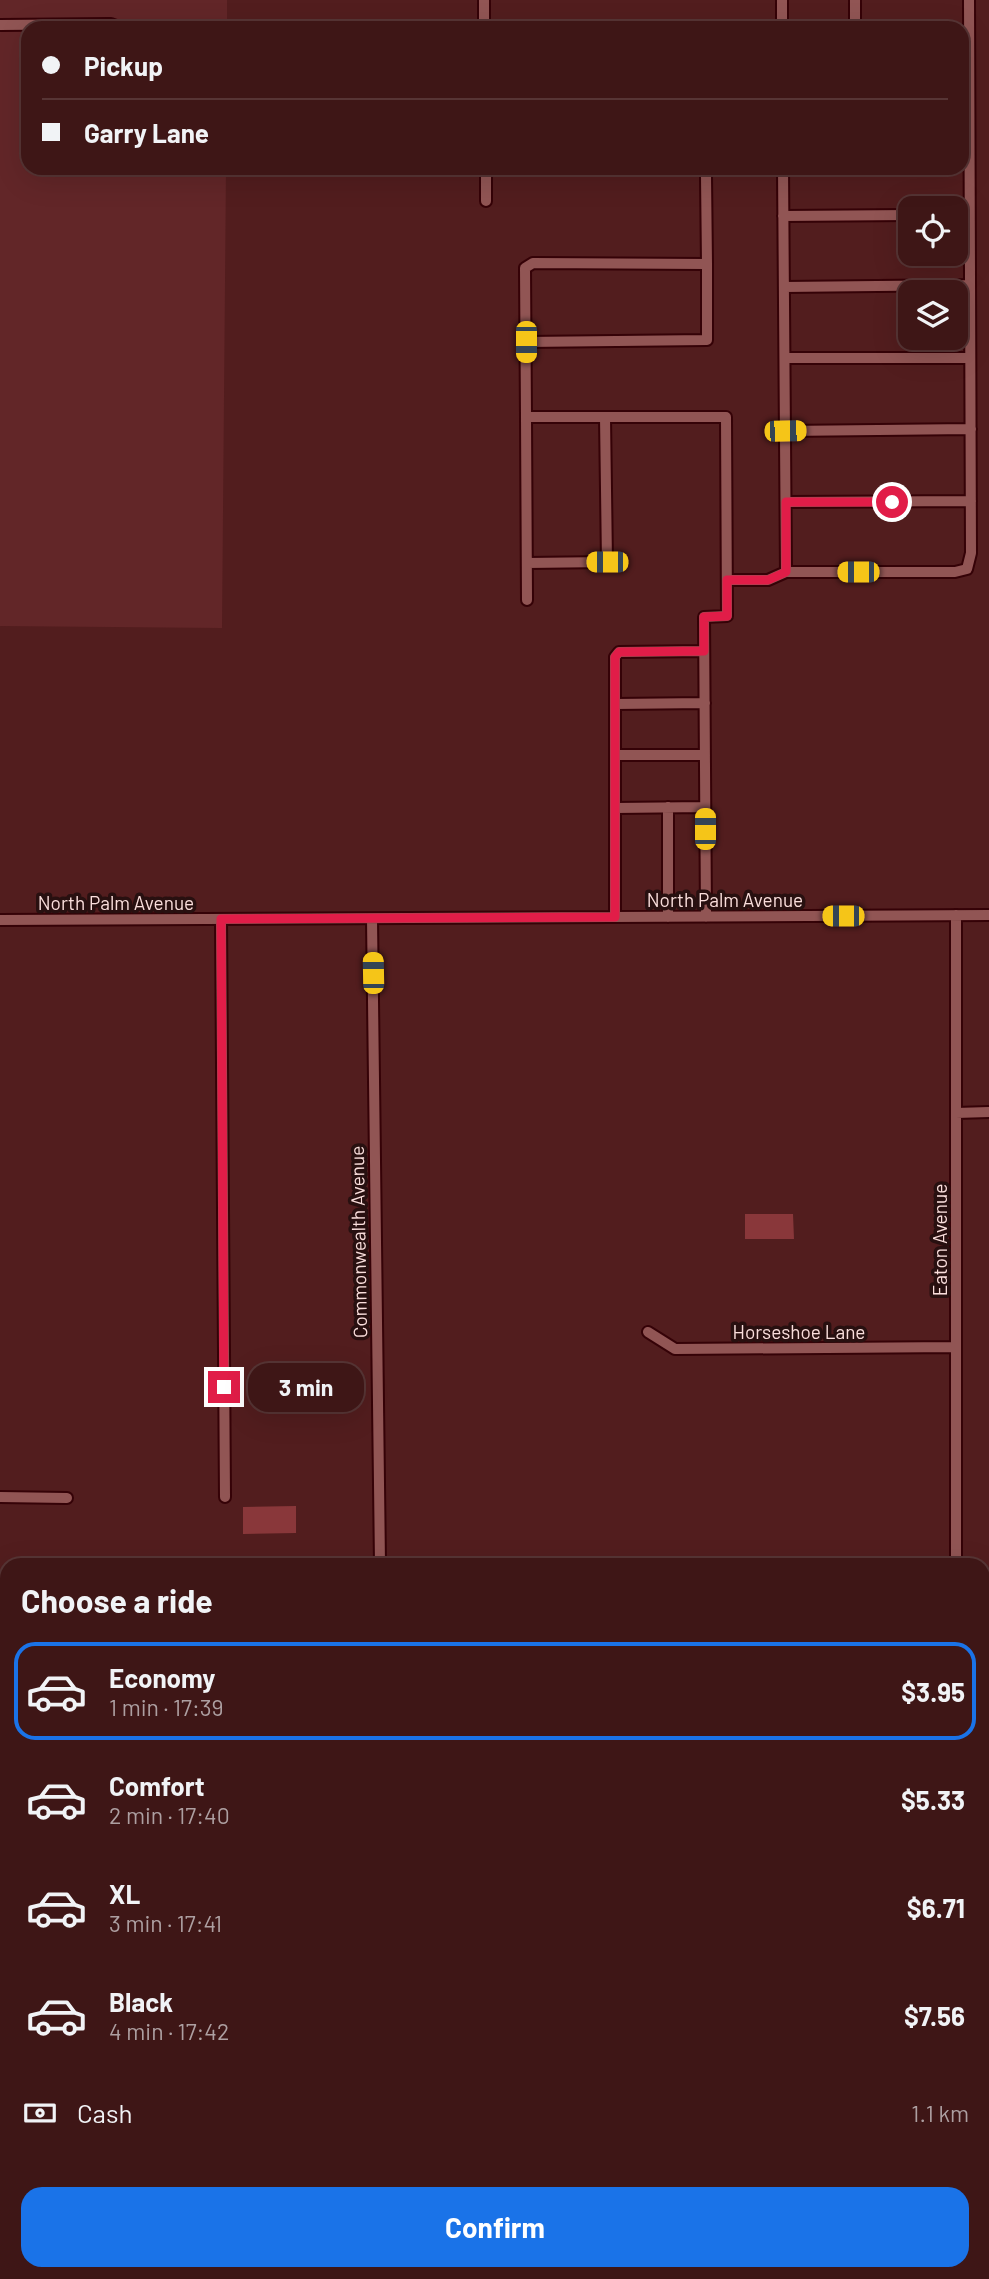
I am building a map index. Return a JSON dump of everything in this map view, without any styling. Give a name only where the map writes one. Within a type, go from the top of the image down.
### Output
[{"type":"street","points":[[484,0],[484,21]]},
{"type":"street","points":[[782,0],[782,21]]},
{"type":"street","points":[[855,0],[855,21]]},
{"type":"street","points":[[968,21],[969,0]]},
{"type":"street","points":[[0,25],[21,25]]},
{"type":"street","points":[[486,175],[486,201]]},
{"type":"street","points":[[526,342],[707,340],[706,175]]},
{"type":"street","points":[[783,175],[786,572]]},
{"type":"street","points":[[727,580],[768,580],[786,572],[955,572],[967,569],[971,553],[968,175]]},
{"type":"street","points":[[783,216],[898,215]]},
{"type":"street","points":[[527,600],[526,268],[533,263],[707,264]]},
{"type":"street","points":[[784,287],[970,285]]},
{"type":"street","points":[[785,358],[971,358]]},
{"type":"street","points":[[526,417],[726,417],[727,616],[704,617],[706,916]]},
{"type":"street","points":[[527,563],[607,562],[605,417]]},
{"type":"street","points":[[785,431],[971,429]]},
{"type":"street","points":[[786,502],[971,501]]},
{"type":"street","points":[[615,917],[615,657],[619,652],[704,651]]},
{"type":"street","points":[[615,704],[705,703]]},
{"type":"street","points":[[615,755],[705,755]]},
{"type":"street","points":[[668,807],[668,917]]},
{"type":"street","points":[[615,808],[705,807]]},
{"type":"street","name":"Eaton Avenue","points":[[956,915],[957,1558]]},
{"type":"street","name":"North Palm Avenue","points":[[0,920],[989,915]]},
{"type":"street","points":[[221,919],[225,1497]]},
{"type":"street","name":"Commonwealth Avenue","points":[[372,919],[380,1558]]},
{"type":"street","points":[[956,1113],[989,1112]]},
{"type":"street","name":"Horseshoe Lane","points":[[648,1332],[675,1349],[956,1347]]},
{"type":"street","points":[[0,1497],[67,1498]]},
{"type":"shaded area","points":[[0,0],[227,0],[227,21],[21,21],[21,175],[226,175],[222,628],[0,626]]},
{"type":"shaded area","points":[[745,1214],[793,1214],[794,1239],[745,1239]]},
{"type":"shaded area","points":[[296,1506],[296,1533],[243,1534],[243,1507]]},
{"type":"route","points":[[224,1387],[221,919],[615,917],[615,657],[619,652],[704,651],[704,617],[727,616],[727,580],[768,580],[786,572],[786,502],[892,502]]}]
